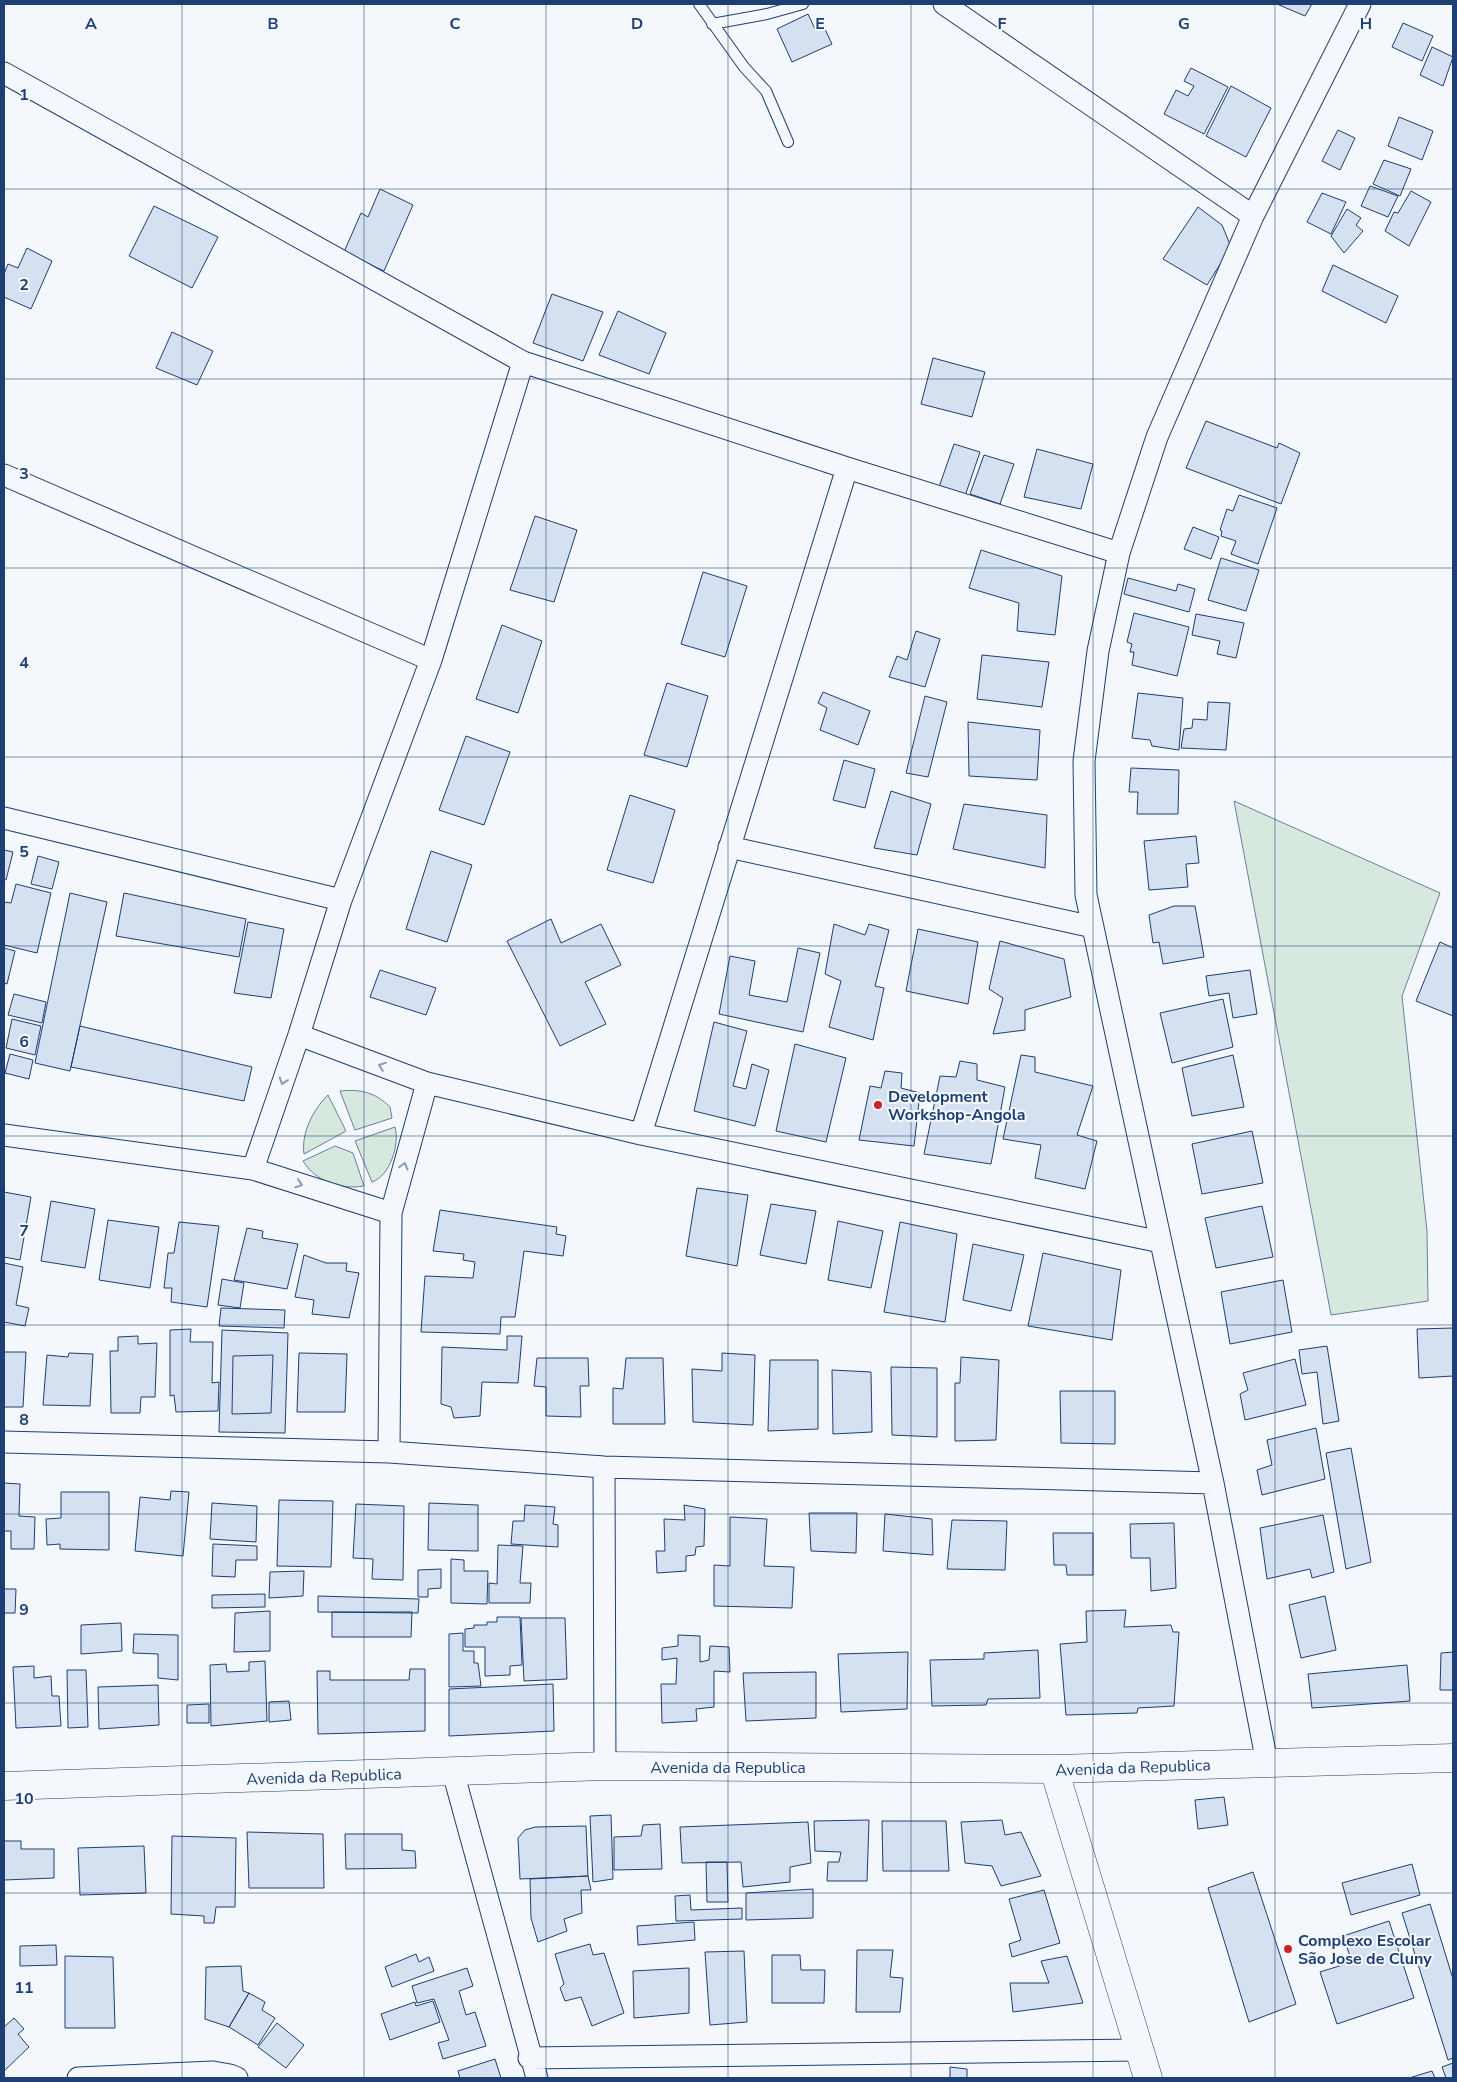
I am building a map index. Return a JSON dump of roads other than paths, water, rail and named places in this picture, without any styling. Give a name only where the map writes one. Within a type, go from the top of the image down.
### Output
[{"type":"street","points":[[944,4],[1253,216]]},
{"type":"street","points":[[1267,1763],[1214,1483],[1086,895],[1084,761],[1098,651],[1119,553],[1157,437],[1253,216],[1360,4]]},
{"type":"street","points":[[4,73],[523,362],[847,468],[1119,553]]},
{"type":"street","points":[[252,1169],[299,1035],[341,900],[431,660],[523,362]]},
{"type":"street","points":[[641,1134],[847,468]]},
{"type":"street","points":[[4,475],[431,660]]},
{"type":"street","points":[[4,818],[341,900]]},
{"type":"street","points":[[729,847],[1092,927]]},
{"type":"street","points":[[299,1035],[427,1083],[641,1134],[1161,1242]]},
{"type":"street","points":[[389,1452],[391,1213],[427,1083]]},
{"type":"street","points":[[4,1134],[252,1169],[391,1213]]},
{"type":"street","points":[[4,1442],[389,1452],[604,1466],[1214,1483]]},
{"type":"street","points":[[604,1466],[605,1766]]},
{"type":"street","name":"Avenida da Republica","points":[[4,1786],[605,1766],[1054,1769],[1453,1758]]},
{"type":"street","points":[[1054,1769],[1148,2078]]},
{"type":"street","points":[[453,1772],[537,2078]]},
{"type":"street","points":[[530,2058],[1139,2050]]},
{"type":"street","points":[[78,2078],[213,2072],[237,2078]]},
{"type":"lane","points":[[699,4],[744,67],[766,91],[788,142]]},
{"type":"lane","points":[[712,24],[767,14],[803,4]]},
{"type":"place","name":"Development Workshop-Angola","points":[[878,1105]]},
{"type":"place","name":"Complexo Escolar São Jose de Cluny","points":[[1288,1949]]}]
